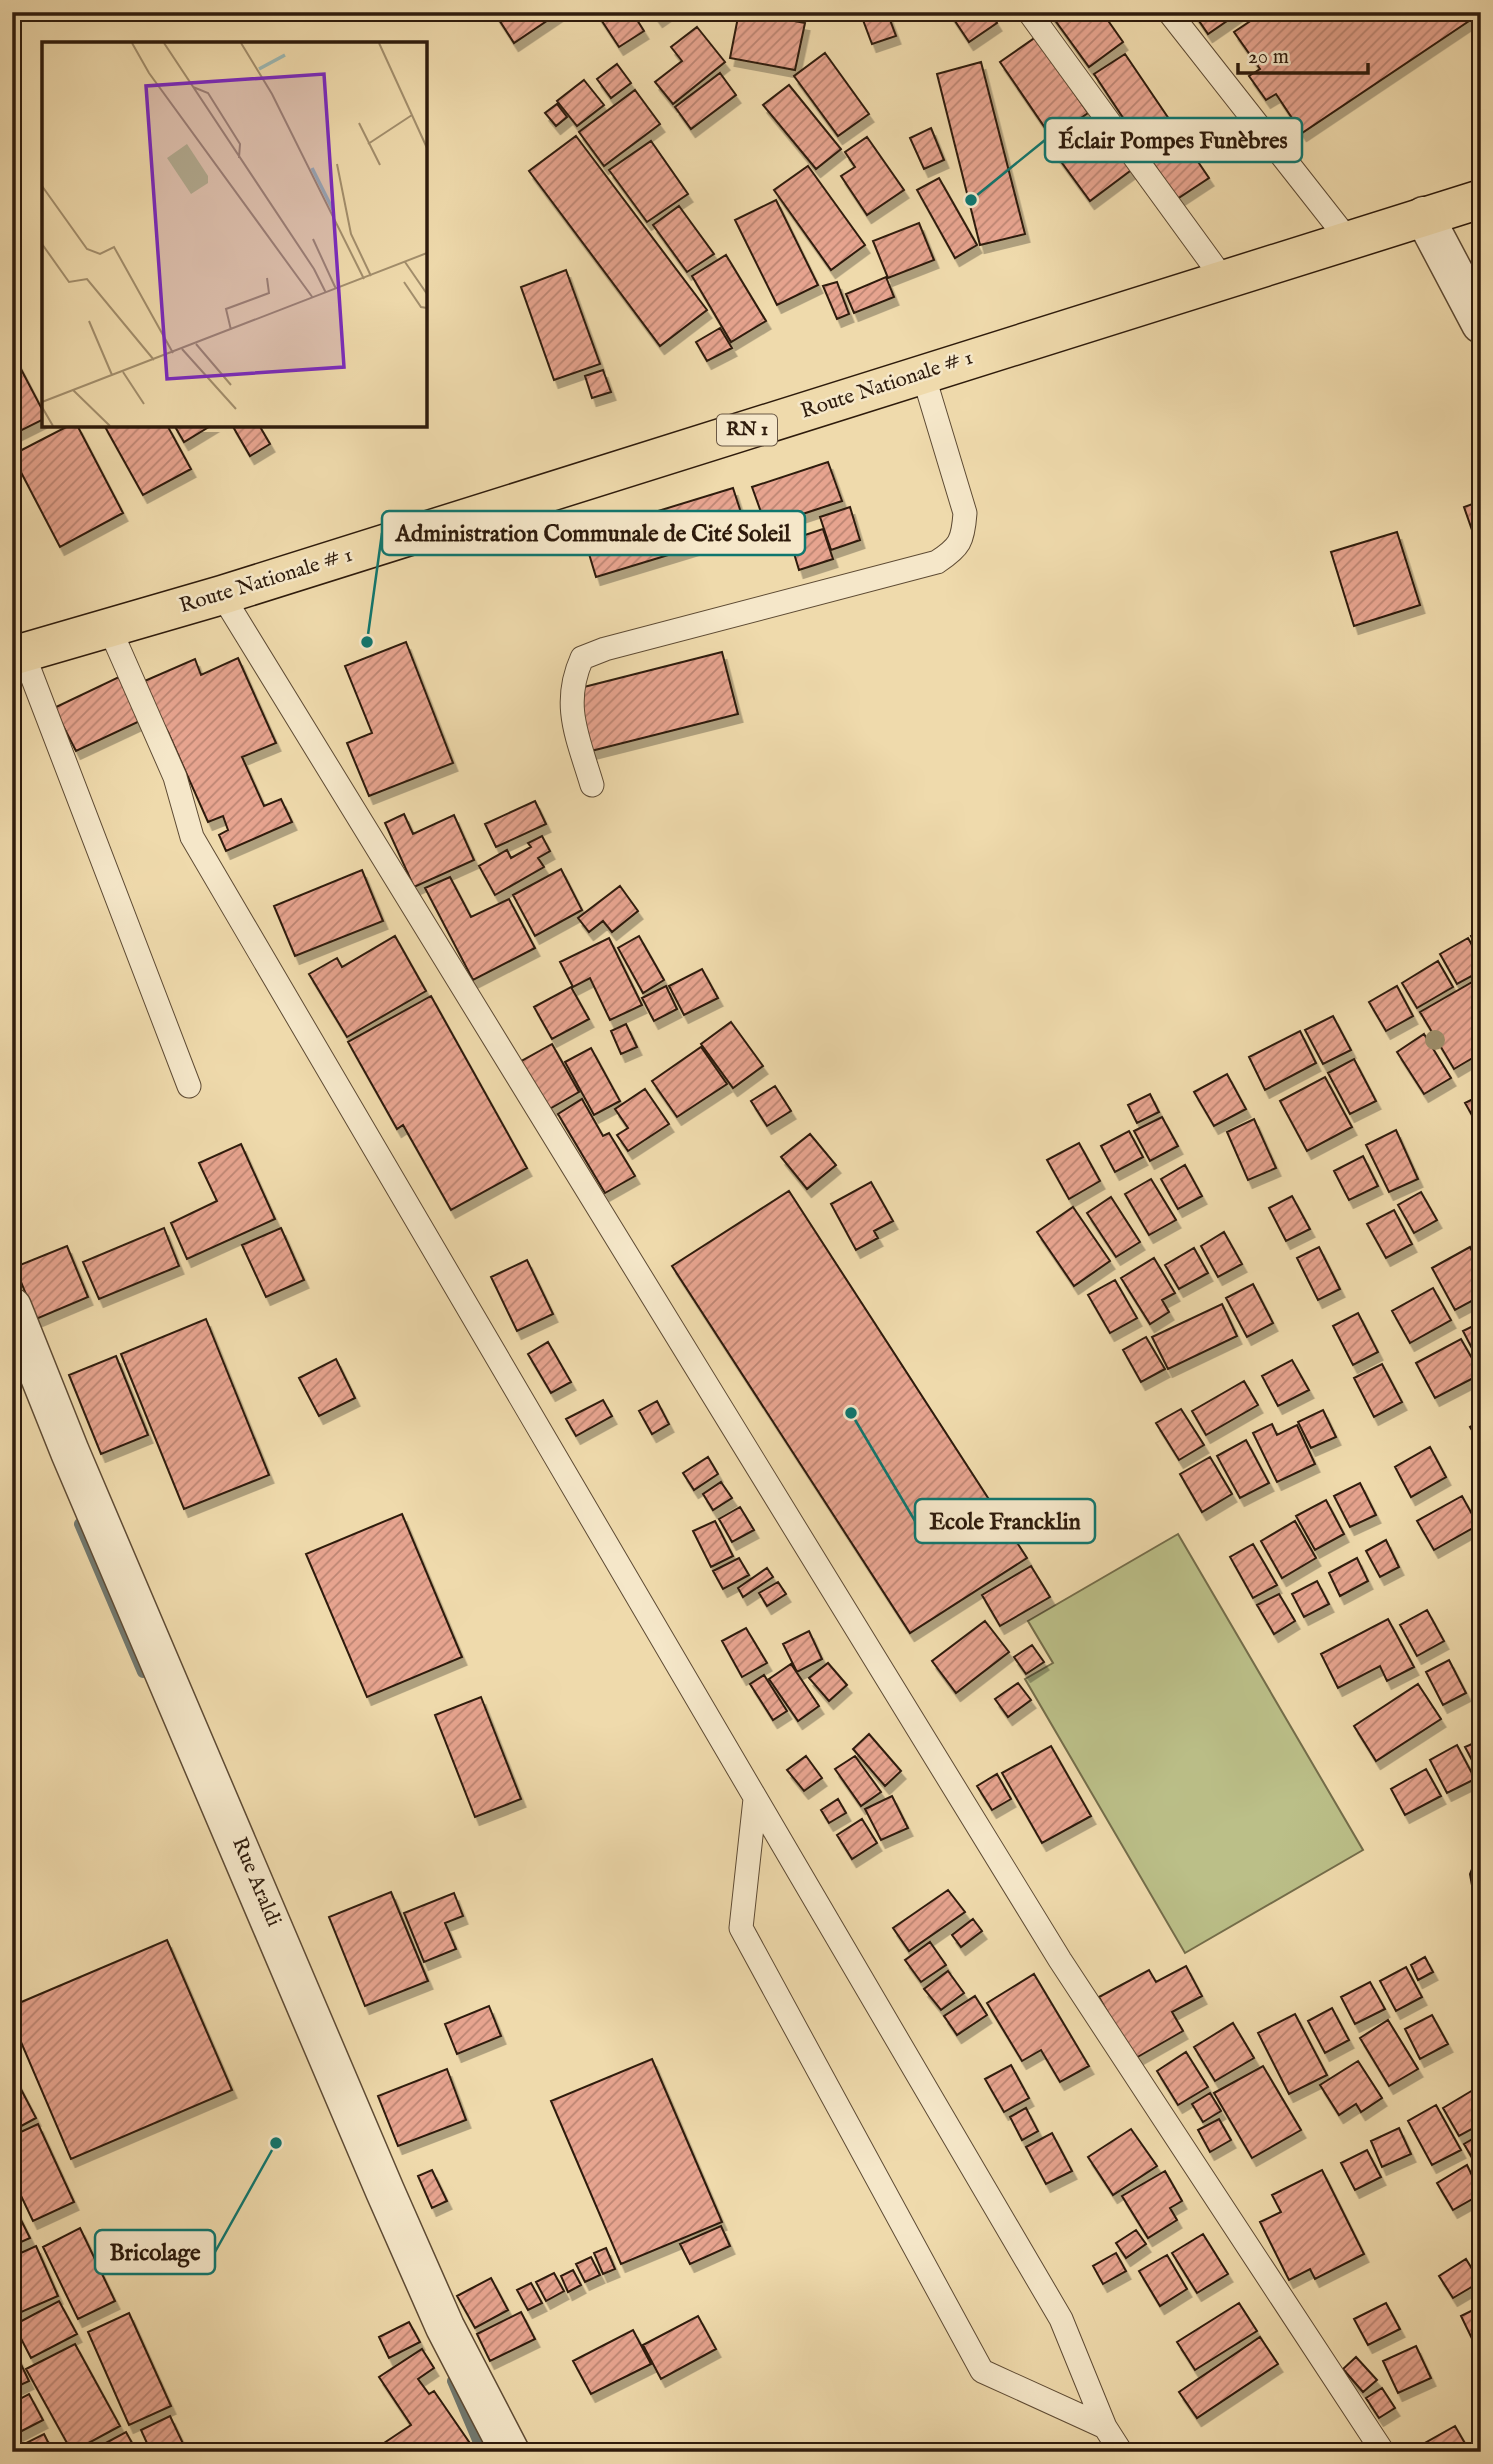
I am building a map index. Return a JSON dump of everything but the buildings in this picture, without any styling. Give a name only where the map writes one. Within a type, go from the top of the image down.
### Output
[{"type":"main road","name":"Route Nationale # 1","points":[[18,654],[222,596],[1481,200]]},
{"type":"street","points":[[1424,216],[1481,324]]},
{"type":"street","name":"Rue Araldi","points":[[12,1307],[70,1452],[385,2191],[445,2327],[510,2452]]},
{"type":"lane","points":[[1029,12],[1224,280]]},
{"type":"lane","points":[[1169,12],[1349,241]]},
{"type":"lane","points":[[592,785],[570,709],[572,681],[582,658],[605,649],[937,562],[957,549],[964,530],[965,513],[923,374]]},
{"type":"lane","points":[[222,596],[1060,1960],[1383,2452]]},
{"type":"lane","points":[[109,627],[175,777],[192,837],[1061,2319],[1105,2427],[1121,2452]]},
{"type":"lane","points":[[18,654],[189,1086]]},
{"type":"lane","points":[[755,1800],[741,1928],[982,2371],[1105,2427]]},
{"type":"green space","points":[[1178,1534],[1363,1850],[1185,1953],[1025,1679],[1053,1663],[1028,1621]]},
{"type":"waterway","points":[[80,1524],[143,1672]]},
{"type":"waterway","points":[[453,2381],[483,2452]]},
{"type":"place","name":"Éclair Pompes Funèbres","points":[[971,200]]},
{"type":"place","name":"Administration Communale de Cité Soleil","points":[[367,642]]},
{"type":"place","name":"Ecole Francklin","points":[[851,1413]]},
{"type":"place","name":"Bricolage","points":[[276,2143]]}]
